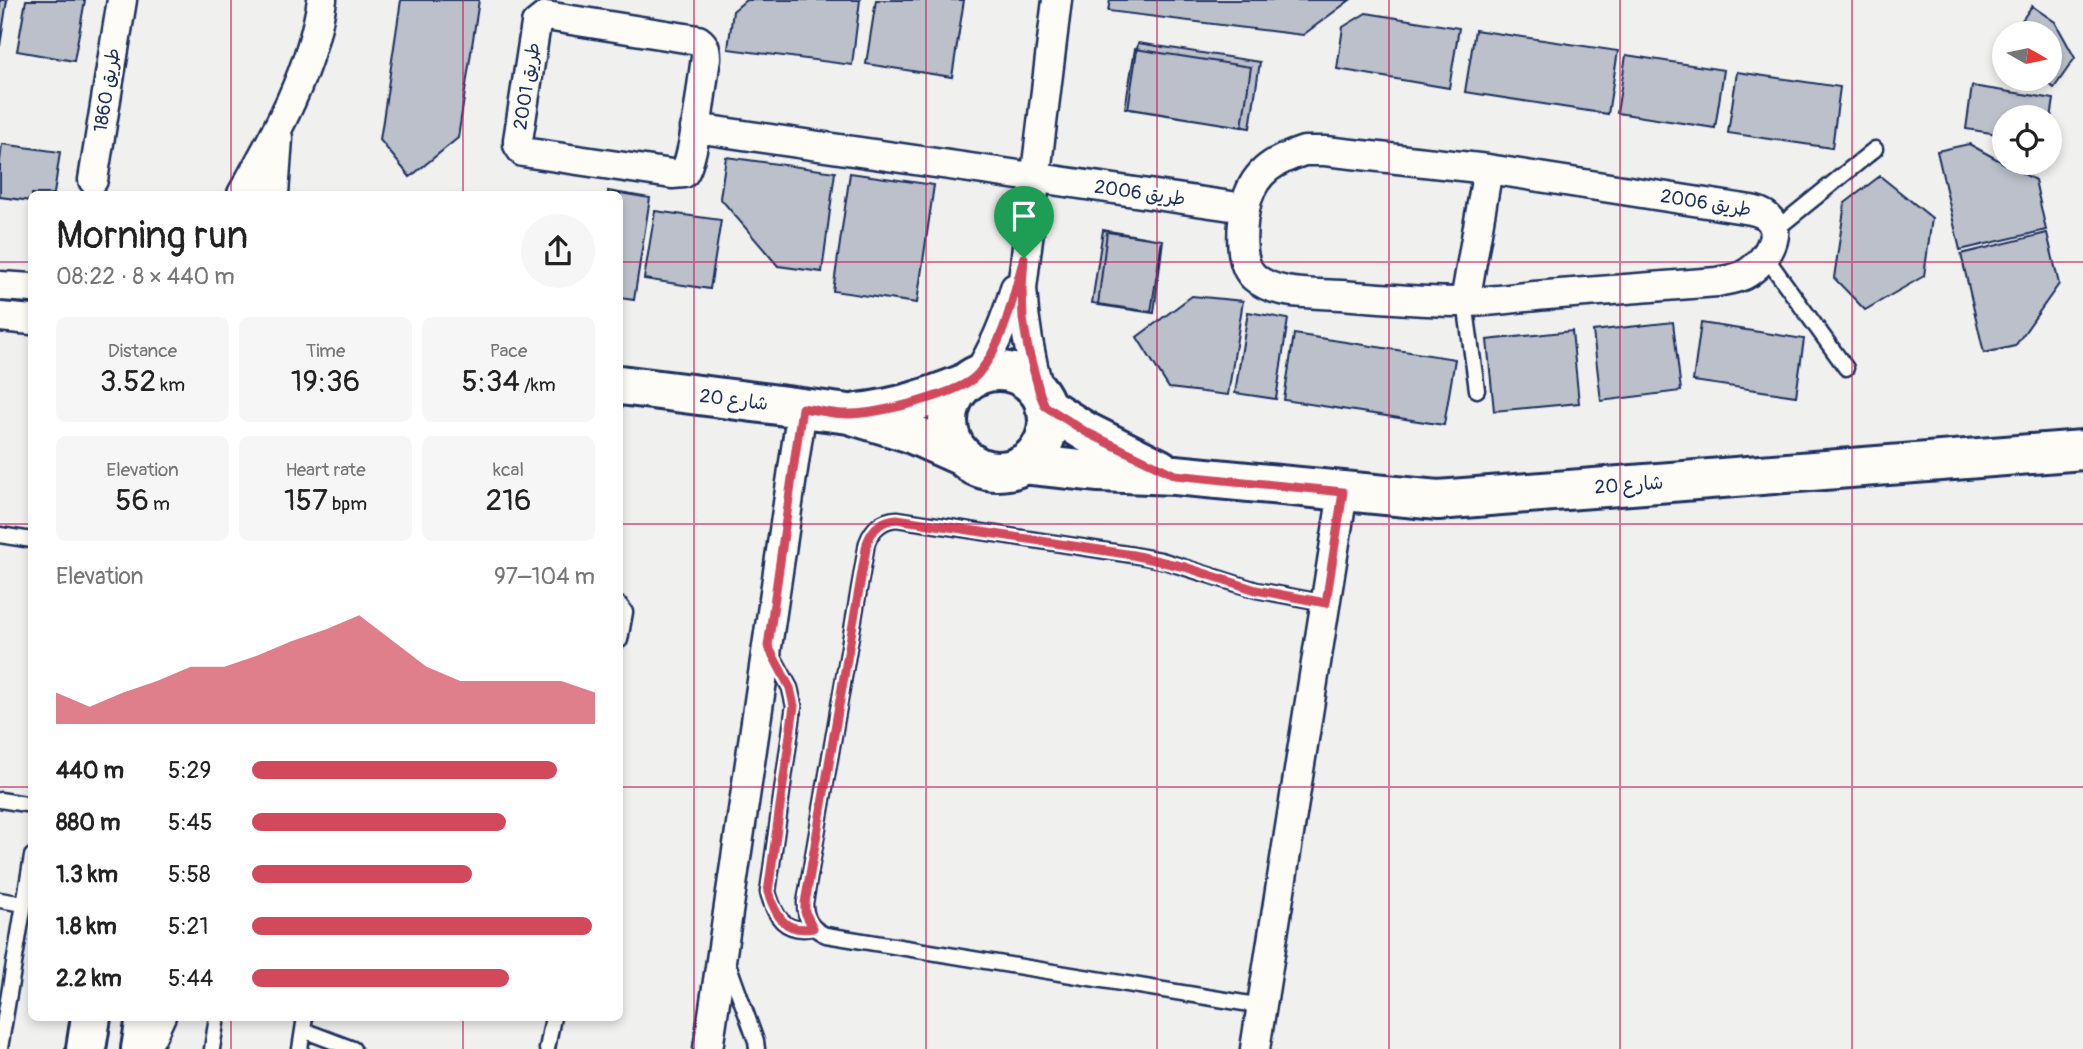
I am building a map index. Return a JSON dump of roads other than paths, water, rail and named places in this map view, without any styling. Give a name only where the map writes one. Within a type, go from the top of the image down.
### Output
[{"type":"street","name":"طريق 1860","points":[[93,180],[122,0]]},
{"type":"street","points":[[244,191],[278,131],[318,26],[322,0]]},
{"type":"street","points":[[1024,258],[1007,319],[994,348],[971,380],[954,397],[948,412],[948,429],[953,444],[964,457],[977,466],[992,470],[1008,470],[1023,464],[1035,453],[1044,439],[1047,423],[1028,349],[1022,288],[1057,0]]},
{"type":"street","name":"طريق 2001","points":[[546,16],[698,40],[704,44],[706,51],[695,128],[688,167],[684,173],[678,175],[523,152],[518,140],[537,24],[546,16]]},
{"type":"street","points":[[695,128],[1035,177]]},
{"type":"street","points":[[274,191],[278,131]]},
{"type":"street","name":"طريق 2006","points":[[1304,151],[1325,151],[1488,169],[1762,212],[1771,219],[1770,243],[1756,266],[1745,274],[1717,282],[1465,302],[1307,293],[1273,287],[1252,276],[1244,257],[1242,232],[1251,187],[1265,170],[1283,158],[1304,151]]},
{"type":"street","points":[[1465,302],[1488,169]]},
{"type":"street","name":"طريق 2006","points":[[1035,177],[1245,208]]},
{"type":"street","points":[[0,286],[28,288]]},
{"type":"street","points":[[0,317],[28,320]]},
{"type":"street","points":[[971,380],[994,371],[1012,372],[1027,380],[1042,400]]},
{"type":"street","name":"شارع 20","points":[[849,414],[888,410],[926,399],[971,380]]},
{"type":"street","name":"شارع 20","points":[[623,385],[849,414],[908,432],[964,457]]},
{"type":"street","name":"شارع 20","points":[[1042,400],[1086,432],[1175,475]]},
{"type":"street","points":[[708,1049],[802,408]]},
{"type":"street","name":"شارع 20","points":[[1023,464],[1099,472],[1175,475],[1438,500],[2083,450]]},
{"type":"street","points":[[1255,1049],[1343,492]]},
{"type":"street","points":[[86,1049],[91,1021]]},
{"type":"street","points":[[141,1049],[145,1021]]},
{"type":"lane","points":[[1846,368],[1770,243],[1875,149]]},
{"type":"lane","points":[[1465,302],[1477,390]]},
{"type":"lane","points":[[1262,1006],[825,935],[813,928],[805,912],[807,890],[867,543],[870,534],[882,523],[897,519],[1133,555],[1185,567],[1256,590],[1326,603]]},
{"type":"lane","points":[[0,535],[28,539]]},
{"type":"lane","points":[[768,646],[790,688],[794,706],[768,892],[773,909],[785,923],[803,930],[813,928]]},
{"type":"lane","points":[[0,800],[28,804]]},
{"type":"lane","points":[[0,1048],[28,880]]},
{"type":"lane","points":[[0,900],[24,904]]},
{"type":"lane","points":[[724,950],[757,1049]]},
{"type":"lane","points":[[153,1049],[166,1021]]},
{"type":"lane","points":[[212,1049],[216,1021]]},
{"type":"lane","points":[[547,1049],[552,1021]]},
{"type":"lane","points":[[300,1049],[304,1024],[353,1049]]}]
